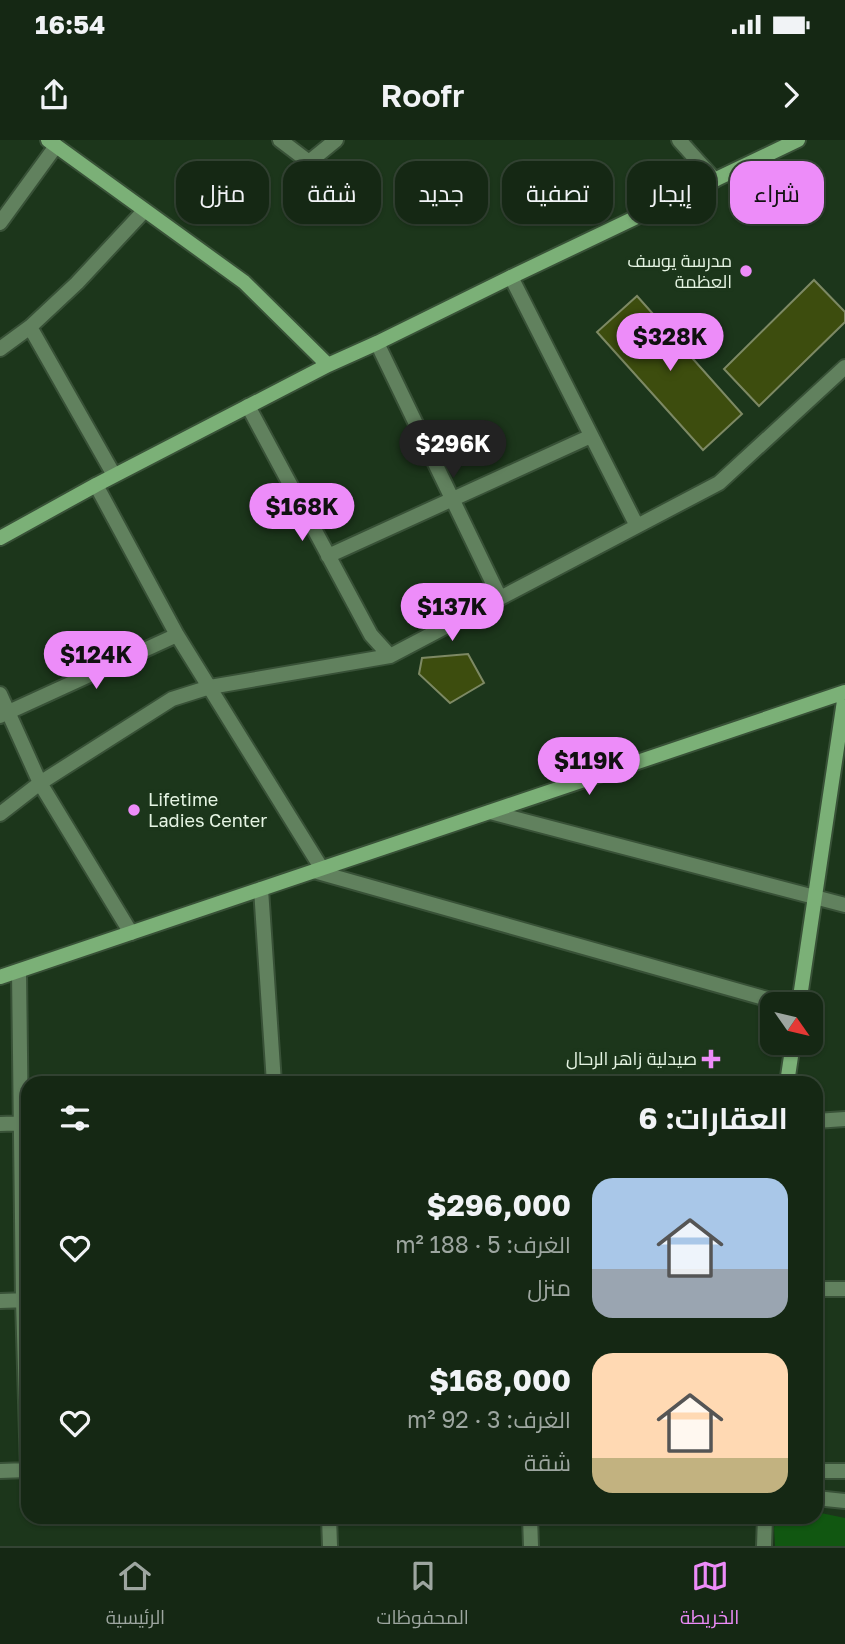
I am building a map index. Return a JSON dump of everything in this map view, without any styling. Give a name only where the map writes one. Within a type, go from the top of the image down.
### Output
[{"type":"main road","points":[[716,180],[798,140]]},
{"type":"main road","points":[[52,143],[244,282],[328,365]]},
{"type":"main road","points":[[0,538],[114,475],[328,365],[627,222]]},
{"type":"main road","points":[[0,978],[845,693],[801,992]]},
{"type":"main road","points":[[788,1076],[791,1055]]},
{"type":"street","points":[[281,140],[309,162],[336,140]]},
{"type":"street","points":[[679,140],[698,161]]},
{"type":"street","points":[[0,223],[52,143]]},
{"type":"street","points":[[0,349],[30,327],[77,283],[144,211]]},
{"type":"street","points":[[511,277],[637,526]]},
{"type":"street","points":[[30,327],[114,475]]},
{"type":"street","points":[[377,343],[500,598]]},
{"type":"street","points":[[0,814],[40,783],[172,699],[210,687],[390,656],[719,483],[845,368]]},
{"type":"street","points":[[248,406],[371,635],[390,656]]},
{"type":"street","points":[[328,555],[591,436]]},
{"type":"street","points":[[96,485],[177,635],[318,870],[760,997]]},
{"type":"street","points":[[5,714],[177,635]]},
{"type":"street","points":[[0,694],[5,714],[40,783],[131,933]]},
{"type":"street","points":[[490,812],[845,905]]},
{"type":"street","points":[[261,889],[274,1076]]},
{"type":"street","points":[[19,971],[23,1076]]},
{"type":"street","points":[[823,1121],[845,1119]]},
{"type":"street","points":[[0,1124],[21,1123]]},
{"type":"street","points":[[823,1289],[845,1289]]},
{"type":"street","points":[[0,1301],[21,1300]]},
{"type":"street","points":[[0,1471],[21,1470]]},
{"type":"street","points":[[823,1471],[845,1471]]},
{"type":"street","points":[[823,1499],[845,1501]]},
{"type":"street","points":[[329,1524],[330,1546]]},
{"type":"street","points":[[530,1524],[531,1546]]},
{"type":"street","points":[[764,1546],[765,1524]]},
{"type":"green space","points":[[823,1513],[845,1518],[845,1546],[775,1546],[774,1527],[777,1524],[823,1524]]},
{"type":"building","points":[[814,280],[845,312],[845,322],[759,406],[724,369]]},
{"type":"building","points":[[637,296],[742,414],[703,450],[597,332]]},
{"type":"building","points":[[468,654],[484,683],[450,703],[419,674],[422,658]]},
{"type":"place","name":"مدرسة يوسف العظمة","points":[[746,271]]},
{"type":"place","name":"Lifetime Ladies Center","points":[[134,810]]},
{"type":"place","name":"صيدلية زاهر الرحال","points":[[711,1059]]}]
